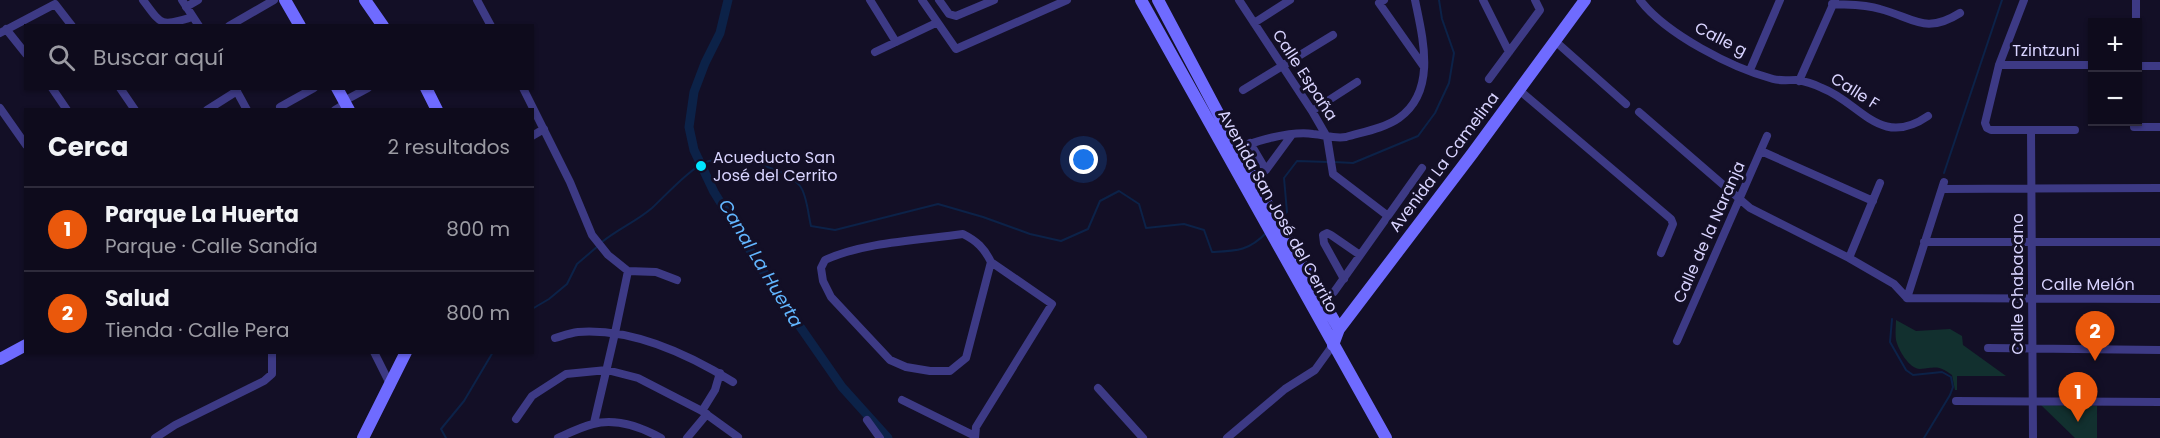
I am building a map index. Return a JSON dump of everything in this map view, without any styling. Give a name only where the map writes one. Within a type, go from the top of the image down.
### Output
[{"type":"street","points":[[143,0],[158,21],[166,23],[193,17]]},
{"type":"street","points":[[198,0],[184,3],[198,24]]},
{"type":"street","points":[[232,24],[274,0]]},
{"type":"street","points":[[285,0],[299,24]]},
{"type":"street","points":[[365,0],[383,24]]},
{"type":"street","points":[[477,0],[490,24]]},
{"type":"street","points":[[870,0],[896,42]]},
{"type":"street","points":[[922,0],[956,49],[1067,0]]},
{"type":"street","points":[[939,0],[949,14],[956,16],[994,0]]},
{"type":"street","name":"Avenida San José del Cerrito","points":[[1141,0],[1278,233],[1334,345],[1386,438]]},
{"type":"street","name":"Avenida San José del Cerrito","points":[[1158,0],[1234,155]]},
{"type":"street","name":"Calle España","points":[[1239,0],[1327,137],[1332,169],[1336,177],[1388,216]]},
{"type":"street","points":[[1254,23],[1290,0]]},
{"type":"street","points":[[1384,0],[1379,3],[1424,67]]},
{"type":"street","points":[[1234,155],[1250,143],[1313,134],[1346,137],[1398,119],[1415,104],[1422,86],[1423,41],[1415,0]]},
{"type":"street","points":[[1483,0],[1509,52]]},
{"type":"street","points":[[1489,80],[1540,10],[1535,0]]},
{"type":"street","name":"Avenida La Camelina","points":[[1334,345],[1339,329],[1584,0]]},
{"type":"street","name":"Calle g","points":[[1640,0],[1668,28],[1711,54],[1774,79],[1799,81]]},
{"type":"street","points":[[1750,70],[1780,0]]},
{"type":"street","points":[[2024,0],[2000,65],[1985,123],[1991,130],[2076,130]]},
{"type":"street","points":[[2136,0],[2136,18]]},
{"type":"street","points":[[1799,81],[1834,2],[1880,9],[1914,22],[1928,24],[1946,22],[1960,13]]},
{"type":"street","points":[[24,52],[3,31],[55,4],[70,24]]},
{"type":"street","points":[[875,52],[936,23]]},
{"type":"street","points":[[1243,90],[1333,35]]},
{"type":"street","points":[[1555,41],[1626,104]]},
{"type":"street","name":"Tzintzuni","points":[[2000,65],[2088,65]]},
{"type":"street","points":[[2142,66],[2160,66]]},
{"type":"street","name":"Calle F","points":[[1799,81],[1824,88],[1867,118],[1884,126],[1901,128],[1914,126],[1928,116]]},
{"type":"street","points":[[1312,111],[1357,82]]},
{"type":"street","points":[[52,90],[66,108]]},
{"type":"street","points":[[124,90],[134,108]]},
{"type":"street","points":[[210,108],[236,90],[246,108]]},
{"type":"street","points":[[280,107],[310,90]]},
{"type":"street","points":[[338,90],[343,106],[365,90]]},
{"type":"street","points":[[427,90],[436,108]]},
{"type":"street","points":[[524,90],[533,108]]},
{"type":"street","points":[[1519,90],[1671,219],[1673,224],[1661,253]]},
{"type":"street","points":[[0,108],[24,144]]},
{"type":"street","points":[[534,109],[570,182],[591,235],[608,255],[628,271],[656,272],[677,280]]},
{"type":"street","points":[[1639,112],[1749,208],[1849,258],[1894,284],[1907,298]]},
{"type":"street","points":[[2142,125],[2160,127]]},
{"type":"street","points":[[534,135],[544,129]]},
{"type":"street","name":"Calle Chabacano","points":[[2031,130],[2033,438]]},
{"type":"street","points":[[1248,180],[1266,170],[1291,136]]},
{"type":"street","name":"Calle de la Naranja","points":[[1677,340],[1767,136]]},
{"type":"street","points":[[1250,143],[1266,170]]},
{"type":"street","points":[[1761,151],[1873,201]]},
{"type":"street","points":[[1334,292],[1422,168]]},
{"type":"street","points":[[1849,258],[1880,183]]},
{"type":"street","points":[[1907,298],[1943,185],[2160,188]]},
{"type":"street","name":"Avenida San José del Cerrito","points":[[1278,233],[1339,329]]},
{"type":"street","points":[[1344,279],[1324,243],[1323,235],[1327,233],[1331,235],[1360,255]]},
{"type":"street","points":[[902,400],[975,437],[976,427],[1052,304],[991,262],[985,250],[975,240],[963,234],[892,243],[837,255],[825,260],[821,268],[823,281],[831,297],[890,360],[906,367],[930,371],[950,371],[966,358],[991,262]]},
{"type":"street","points":[[1924,242],[2160,242]]},
{"type":"street","points":[[594,423],[628,271]]},
{"type":"street","name":"Calle Melón","points":[[1907,298],[2160,299]]},
{"type":"street","points":[[555,338],[576,332],[615,333],[649,341],[720,373],[734,382]]},
{"type":"street","points":[[1227,438],[1284,389],[1315,370],[1334,345]]},
{"type":"street","points":[[0,359],[24,346]]},
{"type":"street","points":[[1988,348],[2160,350]]},
{"type":"street","points":[[155,438],[175,425],[264,381],[272,374],[272,354]]},
{"type":"street","points":[[375,354],[391,386]]},
{"type":"street","points":[[363,438],[405,354]]},
{"type":"street","points":[[516,419],[532,396],[566,374],[607,370],[638,378],[705,413],[738,437]]},
{"type":"street","points":[[687,438],[705,413],[720,373]]},
{"type":"street","points":[[1098,388],[1143,438]]},
{"type":"street","points":[[1956,401],[2160,402]]},
{"type":"street","points":[[867,420],[880,438]]},
{"type":"street","points":[[558,438],[594,423],[620,423],[644,434],[661,438]]},
{"type":"green space","points":[[1896,320],[1916,331],[1950,329],[1962,336],[1963,345],[2006,376],[1957,376],[1957,390],[1955,390],[1952,375],[1943,369],[1920,369],[1908,362],[1896,340]]},
{"type":"green space","points":[[2041,405],[2097,406],[2097,438],[2075,438]]},
{"type":"waterway","name":"Canal La Huerta","points":[[728,0],[720,33],[694,92],[689,127],[694,150],[714,192],[778,295],[842,387],[888,438]]},
{"type":"waterway","points":[[1334,162],[1353,163],[1418,136],[1435,113],[1449,83],[1454,53],[1442,19],[1439,0]]},
{"type":"waterway","points":[[1944,173],[2002,0]]},
{"type":"waterway","points":[[602,242],[646,213],[695,168],[709,161],[719,160],[758,164],[793,179],[804,194],[811,226],[835,230],[938,204],[1030,234],[1061,241],[1088,229],[1100,201],[1119,191],[1139,204],[1146,228],[1184,224],[1204,230],[1212,252],[1242,249],[1267,232]]},
{"type":"waterway","points":[[1279,219],[1287,212],[1284,178],[1297,161],[1328,162]]},
{"type":"waterway","points":[[534,308],[567,284],[577,264],[598,246]]},
{"type":"waterway","points":[[1892,319],[1890,342],[1906,370],[1913,375],[1942,372],[1951,377],[1953,387],[1950,395],[1924,438]]},
{"type":"waterway","points":[[446,438],[441,429],[464,401],[492,354]]},
{"type":"place","name":"Acueducto San José del Cerrito","points":[[701,166]]},
{"type":"place","name":"Salud","points":[[2095,361]]},
{"type":"place","name":"Parque La Huerta","points":[[2078,422]]}]
